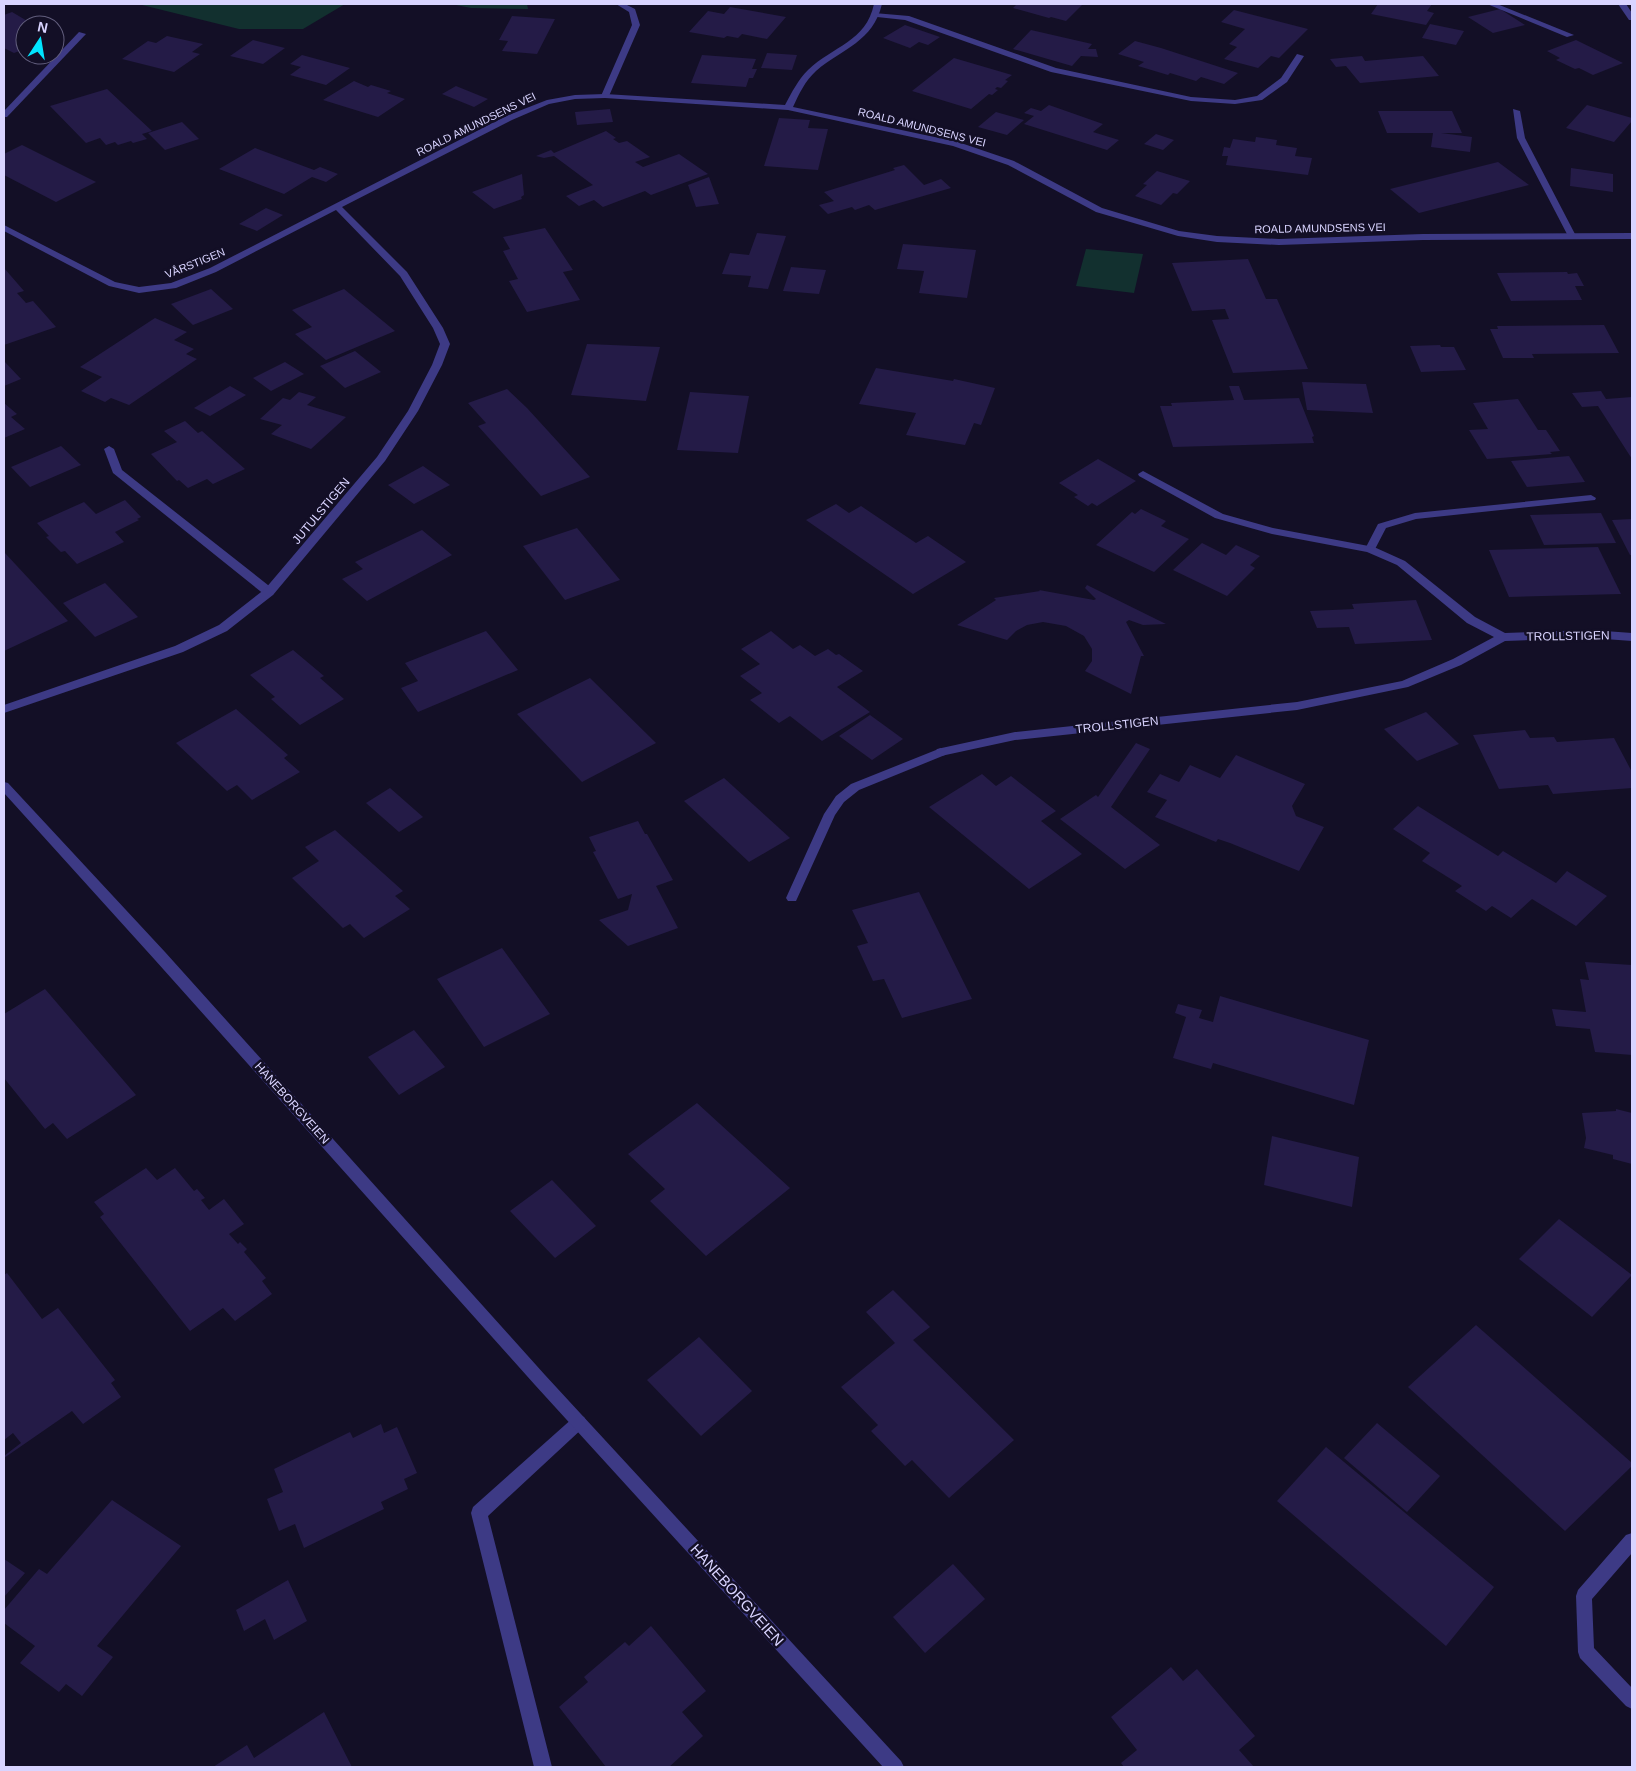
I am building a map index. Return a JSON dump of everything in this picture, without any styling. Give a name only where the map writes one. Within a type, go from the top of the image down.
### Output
[{"type":"street","points":[[605,96],[636,25],[632,11],[620,4]]},
{"type":"street","points":[[788,108],[803,80],[857,39],[873,22],[877,14],[878,4]]},
{"type":"street","points":[[1491,4],[1570,35]]},
{"type":"street","points":[[1622,4],[1632,18]]},
{"type":"street","points":[[877,14],[906,18],[1054,70],[1192,99],[1236,102],[1259,98],[1284,80],[1300,56]]},
{"type":"street","points":[[4,115],[82,34]]},
{"type":"street","name":"ROALD AMUNDSENS VEI","points":[[336,206],[509,118],[547,102],[575,97],[605,96],[788,108],[837,117],[955,144],[1011,163],[1099,210],[1178,234],[1218,239],[1279,242],[1423,238],[1632,236]]},
{"type":"street","points":[[1516,111],[1521,138],[1572,236]]},
{"type":"street","name":"VÅRSTIGEN","points":[[4,228],[112,284],[139,290],[156,289],[173,286],[213,270],[336,206]]},
{"type":"street","name":"JUTULSTIGEN","points":[[4,709],[179,649],[223,628],[269,592],[381,459],[413,411],[437,365],[445,344],[438,328],[404,274],[336,206]]},
{"type":"street","points":[[109,449],[117,471],[269,592]]},
{"type":"street","points":[[1143,474],[1220,516],[1272,531],[1370,548],[1401,563],[1471,620],[1503,638]]},
{"type":"street","points":[[1370,548],[1382,526],[1415,516],[1592,498]]},
{"type":"street","name":"TROLLSTIGEN","points":[[792,898],[830,814],[840,799],[855,787],[941,752],[1016,736],[1297,706],[1404,684],[1457,662],[1503,638],[1591,634],[1632,637]]},
{"type":"street","name":"HANEBORGVEIEN","points":[[4,786],[160,956],[579,1422],[895,1767]]},
{"type":"street","points":[[543,1767],[479,1512],[579,1422]]},
{"type":"street","points":[[1632,1542],[1584,1596],[1586,1652],[1632,1700]]},
{"type":"green space","points":[[138,4],[345,4],[303,29],[239,29]]},
{"type":"green space","points":[[451,4],[527,4],[528,9],[471,8]]},
{"type":"green space","points":[[1086,249],[1143,254],[1134,293],[1076,286]]},
{"type":"building","points":[[1017,4],[1083,4],[1066,21],[1013,8]]},
{"type":"building","points":[[1378,4],[1432,4],[1427,11],[1434,13],[1426,25],[1371,14]]},
{"type":"building","points":[[730,7],[786,17],[767,39],[742,34],[738,38],[727,36],[724,38],[689,32],[708,11],[724,14]]},
{"type":"building","points":[[1500,9],[1525,25],[1493,33],[1468,17]]},
{"type":"building","points":[[1234,10],[1308,29],[1279,58],[1271,56],[1258,68],[1224,59],[1237,47],[1229,44],[1245,29],[1221,22]]},
{"type":"building","points":[[12,12],[17,15],[15,15],[14,53],[4,48],[4,15]]},
{"type":"building","points":[[512,16],[555,19],[537,54],[502,51],[508,41],[499,40]]},
{"type":"building","points":[[1430,24],[1464,31],[1456,45],[1422,38]]},
{"type":"building","points":[[905,25],[940,37],[928,45],[919,42],[910,48],[883,38]]},
{"type":"building","points":[[1031,30],[1092,44],[1088,49],[1096,49],[1098,57],[1081,56],[1072,66],[1013,49]]},
{"type":"building","points":[[167,36],[203,44],[192,52],[200,54],[174,72],[122,59],[148,41],[156,43]]},
{"type":"building","points":[[253,40],[285,48],[263,64],[230,56]]},
{"type":"building","points":[[1576,40],[1623,63],[1593,75],[1556,60],[1560,58],[1547,51]]},
{"type":"building","points":[[1135,41],[1238,73],[1224,84],[1201,77],[1196,81],[1138,66],[1144,62],[1118,54]]},
{"type":"building","points":[[767,53],[797,55],[792,70],[761,68]]},
{"type":"building","points":[[302,55],[350,68],[326,85],[290,75],[301,67],[290,64]]},
{"type":"building","points":[[702,55],[756,59],[752,69],[757,69],[753,78],[749,78],[746,87],[691,83]]},
{"type":"building","points":[[1362,56],[1365,61],[1423,56],[1439,76],[1360,83],[1346,66],[1336,67],[1330,59]]},
{"type":"building","points":[[954,58],[1012,75],[1005,80],[1008,81],[1001,88],[997,87],[995,89],[998,90],[992,95],[989,94],[971,109],[912,91]]},
{"type":"building","points":[[354,81],[368,87],[371,85],[391,91],[387,93],[405,99],[378,117],[323,100]]},
{"type":"building","points":[[456,86],[488,99],[474,107],[442,94]]},
{"type":"building","points":[[107,89],[152,131],[142,134],[147,139],[118,145],[115,142],[106,145],[100,138],[86,143],[50,106]]},
{"type":"building","points":[[1049,105],[1103,124],[1093,132],[1119,140],[1107,150],[1024,124],[1034,116],[1024,113],[1031,108],[1041,111]]},
{"type":"building","points":[[1587,105],[1632,118],[1632,121],[1614,142],[1566,128]]},
{"type":"building","points":[[610,109],[613,122],[577,125],[575,112]]},
{"type":"building","points":[[1378,111],[1452,111],[1462,133],[1441,133],[1472,137],[1470,152],[1431,147],[1433,133],[1387,133]]},
{"type":"building","points":[[996,112],[1024,120],[1007,135],[978,127]]},
{"type":"building","points":[[779,118],[810,120],[808,128],[828,129],[818,170],[764,166]]},
{"type":"building","points":[[182,122],[199,139],[165,150],[148,133]]},
{"type":"building","points":[[606,131],[616,138],[613,139],[619,143],[627,141],[650,157],[635,162],[643,167],[679,154],[708,174],[651,195],[645,191],[603,207],[594,200],[579,206],[566,196],[593,185],[554,156],[544,158],[536,156],[551,150],[554,153]]},
{"type":"building","points":[[1156,134],[1174,140],[1163,150],[1144,144]]},
{"type":"building","points":[[1256,137],[1277,140],[1276,145],[1297,148],[1295,156],[1312,158],[1308,175],[1226,165],[1228,156],[1222,156],[1224,147],[1230,148],[1233,139],[1255,142]]},
{"type":"building","points":[[22,145],[96,182],[56,202],[4,175],[4,154]]},
{"type":"building","points":[[255,148],[314,170],[320,167],[338,174],[326,182],[312,177],[284,194],[219,169]]},
{"type":"building","points":[[1498,162],[1529,185],[1419,213],[1390,189]]},
{"type":"building","points":[[904,165],[924,185],[941,179],[951,188],[875,210],[869,205],[855,210],[852,207],[828,214],[819,205],[834,201],[824,192],[895,170],[893,168]]},
{"type":"building","points":[[1571,168],[1613,174],[1613,192],[1570,186]]},
{"type":"building","points":[[1157,171],[1190,181],[1177,194],[1173,193],[1161,205],[1135,196],[1147,185],[1143,184]]},
{"type":"building","points":[[522,174],[524,195],[521,197],[522,199],[494,209],[472,192]]},
{"type":"building","points":[[709,177],[719,204],[696,207],[688,185]]},
{"type":"building","points":[[266,208],[283,215],[257,231],[239,224]]},
{"type":"building","points":[[545,228],[573,270],[563,272],[580,300],[527,312],[509,281],[518,279],[503,251],[510,249],[503,237]]},
{"type":"building","points":[[757,233],[786,236],[768,289],[748,287],[751,276],[722,274],[730,253],[749,255]]},
{"type":"building","points":[[903,244],[976,250],[967,298],[919,293],[924,271],[897,269]]},
{"type":"building","points":[[1248,259],[1266,299],[1277,299],[1308,369],[1233,373],[1212,320],[1229,319],[1225,309],[1192,311],[1172,263]]},
{"type":"building","points":[[791,267],[826,270],[819,294],[783,291]]},
{"type":"building","points":[[4,268],[24,291],[17,293],[26,303],[33,301],[56,327],[4,345]]},
{"type":"building","points":[[1567,272],[1568,274],[1577,273],[1584,286],[1575,286],[1582,300],[1511,301],[1497,273]]},
{"type":"building","points":[[211,289],[233,309],[193,325],[171,304]]},
{"type":"building","points":[[344,289],[395,331],[326,360],[295,334],[312,327],[292,310]]},
{"type":"building","points":[[155,318],[187,332],[174,340],[194,349],[186,354],[197,359],[129,405],[111,398],[105,402],[81,391],[102,377],[80,367]]},
{"type":"building","points":[[1604,325],[1619,353],[1532,354],[1534,358],[1503,358],[1490,329],[1498,329],[1497,326]]},
{"type":"building","points":[[587,344],[660,347],[646,401],[571,395]]},
{"type":"building","points":[[1440,345],[1441,347],[1454,347],[1466,370],[1421,372],[1410,346]]},
{"type":"building","points":[[355,351],[381,372],[345,388],[320,366]]},
{"type":"building","points":[[4,361],[21,379],[4,386]]},
{"type":"building","points":[[285,362],[304,374],[271,391],[253,378]]},
{"type":"building","points":[[876,368],[953,381],[954,379],[995,388],[981,425],[974,423],[965,445],[906,435],[916,413],[859,404]]},
{"type":"building","points":[[1302,382],[1366,384],[1373,413],[1307,410]]},
{"type":"building","points":[[230,386],[246,395],[210,416],[194,408]]},
{"type":"building","points":[[1229,386],[1239,386],[1244,400],[1299,398],[1314,436],[1312,437],[1314,443],[1173,447],[1160,406],[1172,406],[1171,403],[1234,400]]},
{"type":"building","points":[[507,389],[527,408],[590,477],[541,496],[478,426],[486,423],[468,403]]},
{"type":"building","points":[[1601,391],[1606,399],[1632,397],[1632,459],[1598,406],[1582,407],[1572,393]]},
{"type":"building","points":[[299,392],[316,397],[307,405],[346,417],[311,449],[271,434],[282,425],[260,419],[283,398],[290,400]]},
{"type":"building","points":[[690,392],[749,396],[738,453],[677,450]]},
{"type":"building","points":[[1518,399],[1538,430],[1546,430],[1560,451],[1550,452],[1552,454],[1487,459],[1469,430],[1488,429],[1473,403]]},
{"type":"building","points":[[4,403],[17,414],[11,417],[25,429],[4,438]]},
{"type":"building","points":[[185,421],[198,433],[202,431],[245,469],[213,484],[207,479],[188,488],[179,480],[177,481],[151,454],[177,442],[164,431]]},
{"type":"building","points":[[61,446],[81,465],[30,487],[11,467]]},
{"type":"building","points":[[1569,456],[1585,482],[1527,487],[1511,461]]},
{"type":"building","points":[[1098,459],[1136,481],[1097,506],[1092,503],[1088,506],[1074,497],[1078,495],[1059,483]]},
{"type":"building","points":[[423,466],[450,485],[414,504],[388,485]]},
{"type":"building","points":[[125,500],[141,517],[137,519],[139,520],[115,532],[124,542],[77,564],[65,551],[61,552],[46,537],[49,536],[37,523],[84,502],[96,514]]},
{"type":"building","points":[[836,504],[849,513],[861,506],[916,543],[928,536],[966,562],[913,594],[806,520]]},
{"type":"building","points":[[1141,509],[1166,521],[1161,526],[1189,539],[1154,572],[1096,545],[1132,512],[1135,514]]},
{"type":"building","points":[[1601,513],[1616,543],[1544,545],[1530,515]]},
{"type":"building","points":[[1632,519],[1632,555],[1630,555],[1612,520]]},
{"type":"building","points":[[577,528],[620,580],[565,600],[523,546]]},
{"type":"building","points":[[422,530],[452,555],[367,601],[342,579],[363,569],[355,562]]},
{"type":"building","points":[[1202,543],[1226,555],[1236,545],[1260,556],[1250,565],[1255,568],[1227,596],[1173,570]]},
{"type":"building","points":[[1598,547],[1621,594],[1509,597],[1489,550]]},
{"type":"building","points":[[4,552],[68,621],[4,651]]},
{"type":"building","points":[[105,583],[138,617],[95,637],[63,603]]},
{"type":"building","points":[[1087,585],[1166,624],[1143,625],[1129,620],[1126,622],[1144,656],[1141,656],[1131,694],[1085,671],[1092,661],[1092,649],[1084,636],[1066,626],[1043,622],[1027,625],[1016,631],[1007,640],[957,625],[996,600],[994,598],[1039,590],[1096,599],[1085,588]]},
{"type":"building","points":[[1416,600],[1432,640],[1355,644],[1349,627],[1317,628],[1310,611],[1354,609],[1352,604]]},
{"type":"building","points":[[486,631],[518,670],[418,712],[401,688],[418,681],[405,663]]},
{"type":"building","points":[[771,631],[793,649],[800,645],[815,656],[828,649],[836,655],[839,654],[863,671],[837,687],[870,712],[822,741],[790,716],[779,723],[750,700],[762,693],[740,676],[760,664],[741,649]]},
{"type":"building","points":[[293,650],[324,676],[320,678],[344,699],[300,725],[271,699],[275,697],[250,675]]},
{"type":"building","points":[[590,678],[656,743],[582,782],[517,714]]},
{"type":"building","points":[[236,709],[288,755],[284,758],[300,772],[252,800],[237,785],[227,791],[176,743]]},
{"type":"building","points":[[1426,712],[1459,744],[1417,761],[1384,729]]},
{"type":"building","points":[[870,715],[903,739],[872,760],[839,736]]},
{"type":"building","points":[[1525,730],[1530,738],[1554,737],[1557,742],[1614,738],[1632,772],[1632,788],[1553,794],[1548,785],[1499,789],[1473,735]]},
{"type":"building","points":[[1136,743],[1150,749],[1111,807],[1160,845],[1125,869],[1060,819],[1096,795],[1098,797]]},
{"type":"building","points":[[1236,755],[1305,784],[1292,806],[1296,816],[1324,827],[1299,871],[1230,843],[1218,839],[1216,842],[1155,817],[1167,800],[1147,792],[1160,774],[1179,782],[1190,765],[1220,778]]},
{"type":"building","points":[[982,774],[996,786],[1011,776],[1056,811],[1041,821],[1082,854],[1029,889],[929,807]]},
{"type":"building","points":[[724,778],[790,838],[749,862],[684,801]]},
{"type":"building","points":[[390,788],[423,817],[399,832],[366,803]]},
{"type":"building","points":[[1418,806],[1498,856],[1503,851],[1556,883],[1567,871],[1607,896],[1576,926],[1532,899],[1511,918],[1492,906],[1486,911],[1455,891],[1462,886],[1422,861],[1430,853],[1393,829]]},
{"type":"building","points":[[638,821],[673,880],[656,886],[678,928],[628,946],[599,920],[628,910],[632,894],[618,899],[593,852],[596,851],[589,837]]},
{"type":"building","points":[[335,830],[403,891],[395,896],[410,909],[364,938],[350,924],[343,928],[292,878],[319,861],[305,847]]},
{"type":"building","points":[[919,892],[972,999],[902,1018],[884,979],[873,981],[857,946],[868,943],[852,910]]},
{"type":"building","points":[[502,948],[550,1014],[484,1047],[437,979]]},
{"type":"building","points":[[1585,962],[1632,965],[1632,1055],[1595,1052],[1590,1029],[1556,1026],[1552,1009],[1586,1012],[1580,979],[1589,980]]},
{"type":"building","points":[[45,989],[136,1095],[67,1139],[53,1123],[45,1129],[4,1078],[4,1014]]},
{"type":"building","points":[[1220,996],[1369,1040],[1354,1105],[1213,1063],[1211,1069],[1173,1058],[1186,1017],[1175,1013],[1178,1004],[1202,1010],[1199,1018],[1213,1022]]},
{"type":"building","points":[[414,1030],[445,1067],[399,1095],[368,1057]]},
{"type":"building","points":[[697,1103],[790,1188],[706,1256],[650,1201],[665,1189],[628,1154]]},
{"type":"building","points":[[1616,1109],[1632,1113],[1632,1164],[1613,1159],[1613,1155],[1584,1148],[1586,1138],[1582,1113],[1616,1111]]},
{"type":"building","points":[[1272,1136],[1359,1157],[1352,1207],[1264,1185]]},
{"type":"building","points":[[146,1168],[157,1180],[175,1168],[194,1191],[197,1189],[205,1198],[201,1200],[209,1210],[224,1199],[244,1224],[229,1234],[238,1244],[240,1242],[247,1249],[244,1252],[266,1278],[262,1281],[272,1294],[235,1321],[223,1308],[190,1331],[100,1217],[104,1214],[94,1202]]},
{"type":"building","points":[[552,1180],[596,1226],[555,1258],[510,1211]]},
{"type":"building","points":[[1559,1219],[1632,1275],[1592,1317],[1519,1259]]},
{"type":"building","points":[[7,1273],[42,1319],[58,1308],[115,1380],[111,1383],[121,1397],[83,1424],[72,1411],[4,1458],[21,1443],[13,1433],[4,1440],[4,1275]]},
{"type":"building","points":[[893,1290],[930,1327],[913,1340],[1014,1440],[949,1498],[912,1460],[905,1466],[871,1431],[878,1425],[841,1387],[895,1343],[866,1312]]},
{"type":"building","points":[[1476,1325],[1632,1463],[1632,1466],[1565,1531],[1408,1387]]},
{"type":"building","points":[[699,1337],[752,1391],[701,1436],[647,1380]]},
{"type":"building","points":[[1377,1423],[1440,1476],[1407,1512],[1344,1458]]},
{"type":"building","points":[[381,1424],[384,1433],[397,1427],[417,1473],[404,1479],[408,1489],[381,1502],[384,1509],[304,1548],[295,1524],[279,1531],[267,1499],[283,1492],[274,1469],[350,1432],[353,1438]]},
{"type":"building","points":[[1326,1447],[1494,1587],[1446,1646],[1277,1501]]},
{"type":"building","points":[[112,1500],[181,1546],[97,1646],[113,1657],[82,1696],[66,1684],[59,1692],[20,1663],[35,1646],[4,1623],[4,1610],[39,1569],[47,1574]]},
{"type":"building","points":[[4,1559],[25,1573],[4,1597]]},
{"type":"building","points":[[953,1564],[985,1599],[925,1653],[893,1617]]},
{"type":"building","points":[[288,1580],[307,1621],[274,1640],[265,1619],[244,1631],[236,1610]]},
{"type":"building","points":[[651,1626],[706,1691],[682,1712],[703,1736],[669,1767],[606,1767],[559,1707],[588,1682],[584,1677],[625,1642],[629,1646]]},
{"type":"building","points":[[1171,1667],[1183,1681],[1197,1669],[1255,1736],[1239,1750],[1254,1767],[1124,1767],[1121,1763],[1137,1750],[1111,1717]]},
{"type":"building","points":[[324,1712],[352,1767],[213,1767],[247,1745],[254,1758]]}]
